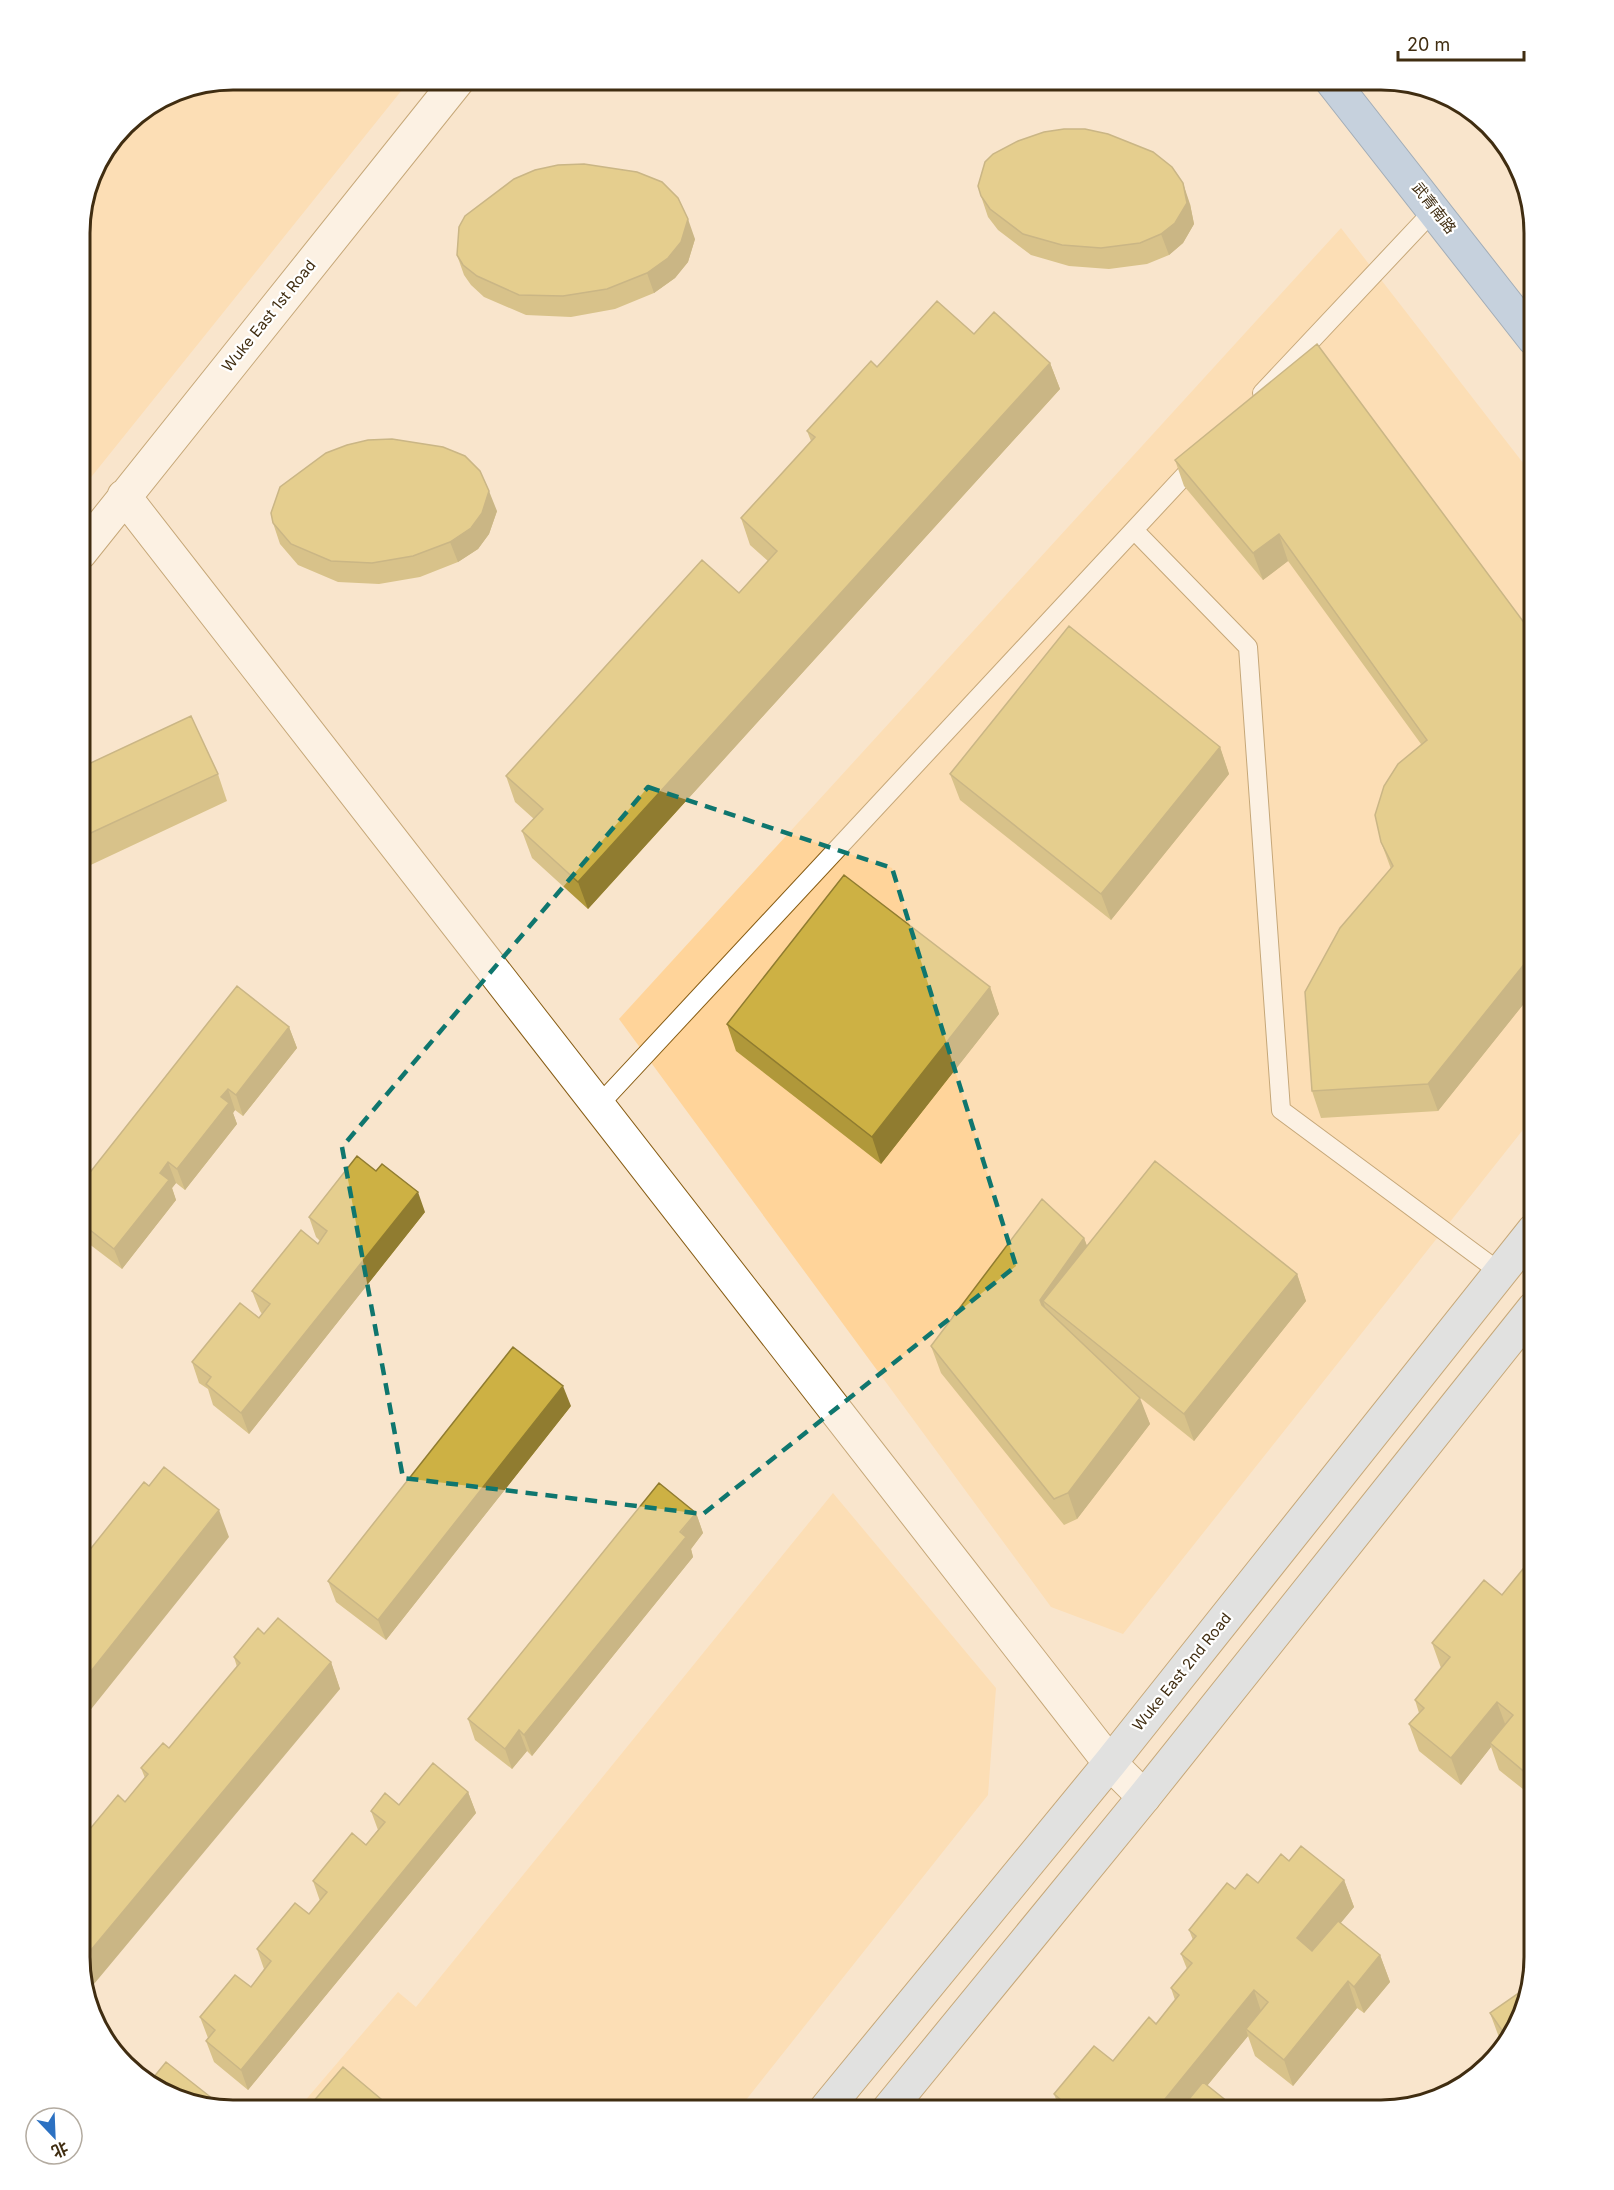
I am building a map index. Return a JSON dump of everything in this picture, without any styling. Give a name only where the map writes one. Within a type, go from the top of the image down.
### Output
[{"type":"main road","name":"武青南路","points":[[1339,90],[1435,209],[1524,326]]},
{"type":"street","name":"Wuke East 1st Road","points":[[90,541],[450,90]]},
{"type":"street","points":[[124,496],[1110,1763],[1144,1797]]},
{"type":"street","name":"Wuke East 2nd Road","points":[[833,2100],[1110,1763],[1524,1243]]},
{"type":"street","points":[[896,2100],[1144,1797],[1524,1321]]},
{"type":"lane","points":[[1248,408],[1435,209]]},
{"type":"lane","points":[[598,1106],[1207,452]]},
{"type":"lane","points":[[1134,530],[1248,647],[1281,1110],[1501,1273]]},
{"type":"highlighted area","points":[[648,787],[892,868],[1016,1266],[703,1514],[403,1478],[342,1147]]},
{"type":"shaded area","points":[[402,90],[90,479],[90,224],[101,179],[120,146],[139,126],[162,109],[187,98],[215,91]]},
{"type":"shaded area","points":[[1341,228],[1524,464],[1524,1129],[1123,1634],[1051,1607],[619,1019]]},
{"type":"shaded area","points":[[833,1493],[996,1688],[988,1795],[746,2100],[306,2100],[398,1992],[416,2007]]},
{"type":"building","points":[[1085,129],[1108,134],[1153,152],[1172,167],[1183,183],[1187,203],[1175,223],[1161,234],[1140,243],[1101,248],[1062,245],[1023,234],[990,209],[981,196],[978,186],[985,162],[993,154],[1018,141],[1044,132]]},
{"type":"building","points":[[584,164],[637,172],[662,182],[678,198],[688,219],[681,242],[668,258],[647,273],[607,289],[563,296],[519,295],[477,276],[463,265],[457,255],[459,227],[465,216],[514,179],[535,170],[558,165]]},
{"type":"building","points":[[937,301],[974,334],[994,312],[1050,363],[578,882],[522,831],[543,809],[506,776],[702,560],[739,593],[777,551],[741,518],[815,437],[807,431],[871,361],[877,367]]},
{"type":"building","points":[[1317,344],[1524,623],[1524,964],[1428,1084],[1312,1091],[1305,992],[1340,928],[1393,866],[1381,842],[1375,815],[1384,786],[1398,764],[1427,740],[1279,534],[1253,553],[1175,460]]},
{"type":"building","points":[[392,439],[443,447],[465,456],[480,471],[489,491],[482,513],[471,528],[450,542],[413,556],[372,563],[331,561],[291,544],[273,523],[271,513],[280,487],[326,453],[368,440]]},
{"type":"building","points":[[1069,626],[1220,747],[1101,894],[950,774]]},
{"type":"building","points":[[191,716],[218,774],[90,833],[90,763]]},
{"type":"building","points":[[844,875],[990,987],[872,1137],[727,1024]]},
{"type":"building","points":[[237,986],[289,1027],[236,1095],[228,1089],[221,1097],[229,1103],[177,1169],[168,1162],[160,1173],[169,1180],[114,1249],[90,1230],[90,1172]]},
{"type":"building","points":[[357,1156],[376,1171],[382,1164],[418,1192],[241,1413],[206,1384],[211,1377],[192,1362],[240,1303],[259,1318],[270,1304],[252,1291],[301,1230],[318,1244],[327,1231],[309,1217]]},
{"type":"building","points":[[1155,1161],[1297,1274],[1184,1414],[1043,1301]]},
{"type":"building","points":[[1042,1199],[1084,1238],[1040,1300],[1042,1305],[1140,1398],[1068,1493],[1054,1499],[931,1346]]},
{"type":"building","points":[[513,1347],[563,1386],[378,1620],[328,1581]]},
{"type":"building","points":[[164,1467],[219,1510],[90,1672],[90,1550],[144,1482],[149,1486]]},
{"type":"building","points":[[659,1483],[696,1513],[680,1532],[686,1537],[524,1735],[519,1730],[505,1749],[468,1719]]},
{"type":"building","points":[[1524,1568],[1524,1772],[1490,1743],[1513,1715],[1497,1702],[1451,1758],[1409,1724],[1424,1708],[1415,1700],[1450,1657],[1432,1643],[1484,1580],[1502,1595]]},
{"type":"building","points":[[278,1618],[331,1662],[90,1951],[90,1829],[118,1795],[125,1802],[148,1774],[141,1768],[163,1743],[169,1748],[240,1663],[234,1657],[258,1628],[264,1634]]},
{"type":"building","points":[[433,1763],[468,1792],[241,2070],[206,2041],[215,2030],[200,2017],[235,1975],[251,1987],[271,1961],[257,1949],[295,1903],[309,1914],[327,1892],[313,1881],[352,1833],[366,1845],[385,1822],[371,1811],[385,1793],[399,1805]]},
{"type":"building","points":[[1301,1846],[1344,1880],[1297,1938],[1312,1951],[1338,1921],[1380,1955],[1354,1987],[1348,1981],[1284,2060],[1246,2029],[1268,2002],[1254,1990],[1166,2100],[1061,2100],[1054,2094],[1094,2046],[1113,2061],[1149,2017],[1156,2024],[1179,1995],[1171,1988],[1192,1963],[1181,1954],[1196,1936],[1189,1930],[1227,1883],[1235,1889],[1247,1874],[1258,1883],[1281,1854],[1289,1861]]},
{"type":"building","points":[[1519,1993],[1503,2031],[1490,2013]]},
{"type":"building","points":[[166,2062],[212,2098],[187,2092],[154,2076]]},
{"type":"building","points":[[343,2067],[382,2100],[315,2100]]},
{"type":"building","points":[[1203,2082],[1226,2100],[1188,2100]]}]
